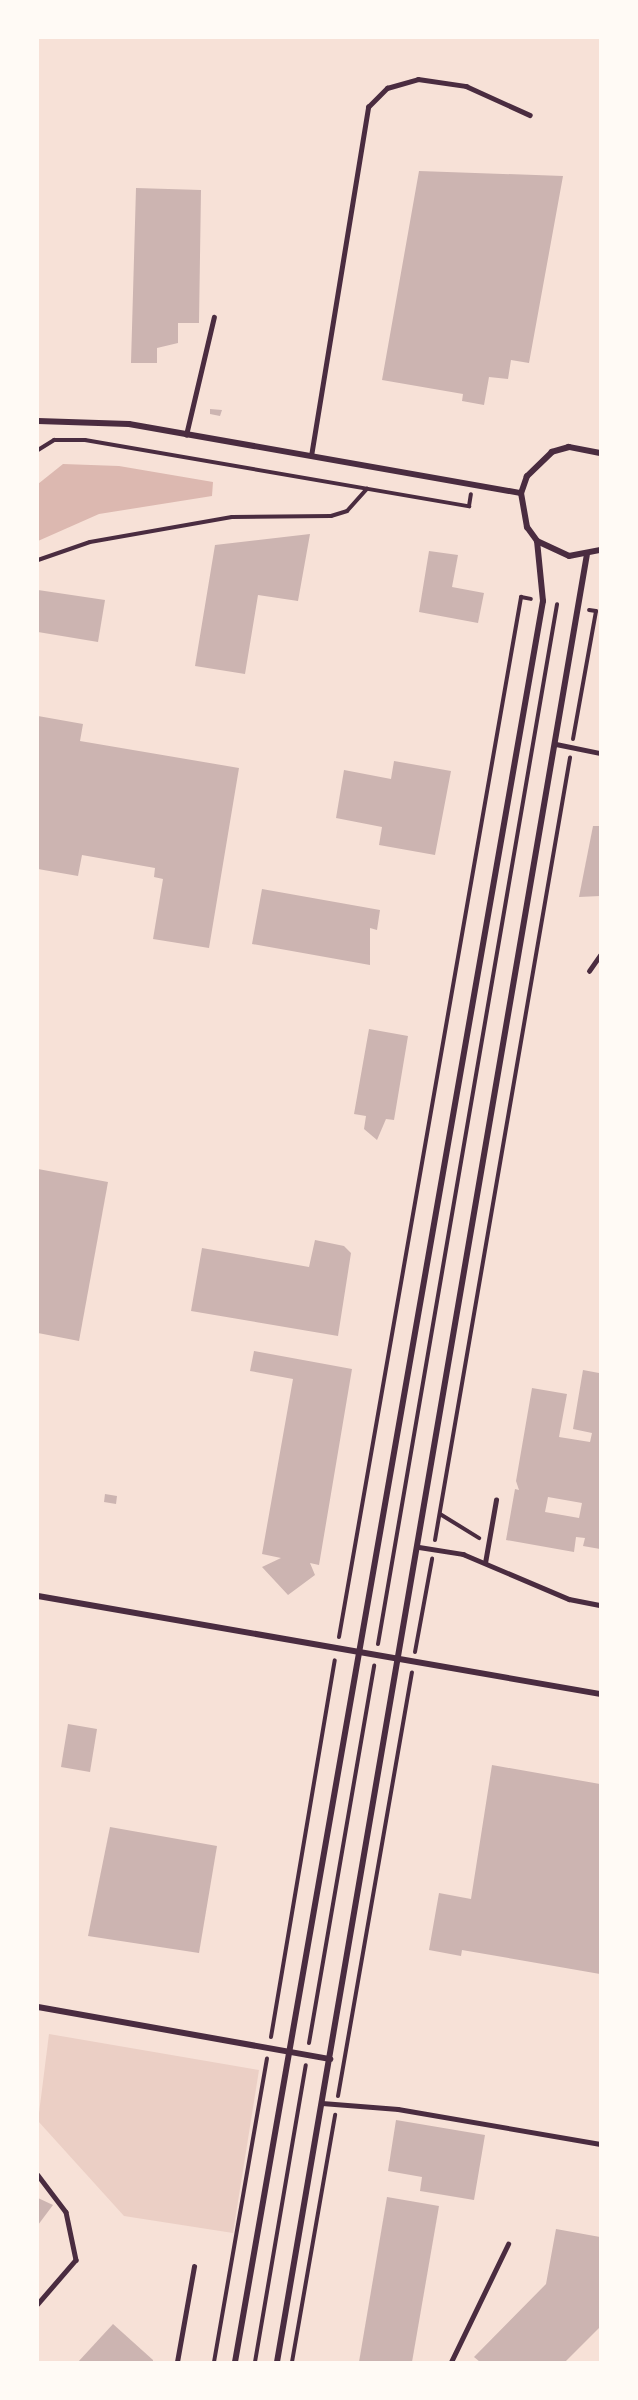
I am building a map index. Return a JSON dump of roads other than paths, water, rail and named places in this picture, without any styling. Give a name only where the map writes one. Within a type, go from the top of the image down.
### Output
[{"type":"street","points":[[38,421],[80,420],[186,435],[521,493]]},
{"type":"street","points":[[600,453],[569,447],[552,452],[527,476],[521,493],[527,527],[537,541],[569,556],[587,555],[600,550]]},
{"type":"street","points":[[235,2362],[356,1652],[543,602],[537,541]]},
{"type":"street","points":[[277,2362],[400,1659],[576,608],[587,555]]},
{"type":"street","points":[[38,1596],[600,1694]]},
{"type":"street","points":[[38,2007],[330,2059]]},
{"type":"lane","points":[[310,456],[368,107],[387,88],[418,79],[466,86],[530,115]]},
{"type":"lane","points":[[186,435],[214,317]]},
{"type":"lane","points":[[555,744],[600,753]]},
{"type":"lane","points":[[589,971],[600,955]]},
{"type":"lane","points":[[485,1563],[496,1500]]},
{"type":"lane","points":[[419,1547],[485,1563],[568,1599],[600,1605]]},
{"type":"lane","points":[[322,2103],[398,2109],[600,2144]]},
{"type":"lane","points":[[38,2175],[66,2212],[76,2260],[38,2304]]},
{"type":"lane","points":[[451,2362],[508,2244]]},
{"type":"lane","points":[[177,2362],[195,2267]]}]
